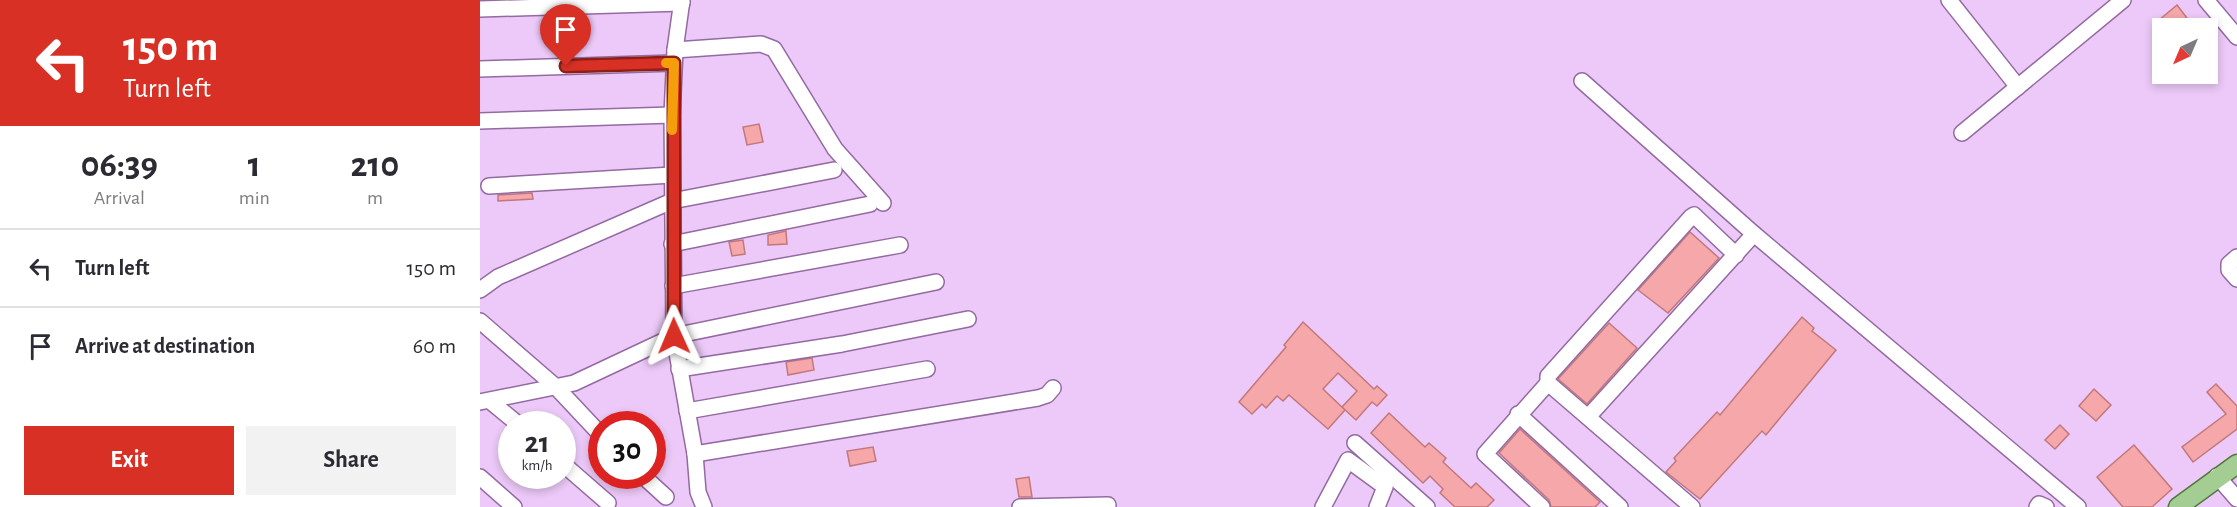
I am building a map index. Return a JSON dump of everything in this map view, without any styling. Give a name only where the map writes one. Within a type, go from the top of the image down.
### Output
[{"type":"main road","points":[[2178,507],[2217,476],[2237,464]]},
{"type":"street","points":[[1949,0],[2018,87]]},
{"type":"street","points":[[1962,133],[2123,0]]},
{"type":"street","points":[[2206,0],[2237,37]]},
{"type":"street","points":[[480,9],[682,2],[675,56],[672,115],[674,336],[695,454],[698,492],[704,507]]},
{"type":"street","points":[[480,69],[675,56],[761,44],[774,49],[836,149],[877,204],[672,244]]},
{"type":"street","points":[[1582,81],[1754,234],[2078,507]]},
{"type":"street","points":[[480,121],[672,115]]},
{"type":"street","points":[[480,290],[498,277],[672,201],[834,170]]},
{"type":"street","points":[[489,186],[672,175]]},
{"type":"street","points":[[1542,507],[1485,454],[1518,414],[1548,383],[1548,376],[1691,217],[1694,215],[1736,255]]},
{"type":"street","points":[[1588,417],[1754,234]]},
{"type":"street","points":[[673,286],[900,245]]},
{"type":"street","points":[[2237,257],[2229,264],[2229,270],[2237,279]]},
{"type":"street","points":[[485,402],[556,387],[602,371],[674,336],[936,282]]},
{"type":"street","points":[[680,369],[842,344],[968,319]]},
{"type":"street","points":[[480,321],[556,387],[588,421]]},
{"type":"street","points":[[687,411],[927,369]]},
{"type":"street","points":[[1548,383],[1692,507]]},
{"type":"street","points":[[695,454],[1038,398],[1047,395],[1053,388]]},
{"type":"street","points":[[485,402],[498,411]]},
{"type":"street","points":[[1518,414],[1614,505]]},
{"type":"street","points":[[1355,443],[1389,482]]},
{"type":"street","points":[[1325,506],[1348,460],[1389,482],[1427,507]]},
{"type":"street","points":[[576,475],[608,503]]},
{"type":"street","points":[[2217,476],[2237,499]]},
{"type":"street","points":[[480,477],[513,507]]},
{"type":"street","points":[[1377,507],[1389,482]]},
{"type":"street","points":[[657,489],[666,497]]},
{"type":"street","points":[[2037,507],[2039,504],[2046,507]]},
{"type":"street","points":[[1020,507],[1108,505]]},
{"type":"building","points":[[2177,5],[2187,18],[2161,18]]},
{"type":"building","points":[[759,124],[763,142],[747,145],[743,127]]},
{"type":"building","points":[[532,193],[533,199],[498,201],[498,195]]},
{"type":"building","points":[[786,231],[787,244],[768,245],[768,235]]},
{"type":"building","points":[[1690,232],[1719,258],[1668,313],[1638,290]]},
{"type":"building","points":[[743,240],[745,254],[732,256],[729,242]]},
{"type":"building","points":[[1802,317],[1814,328],[1812,331],[1836,350],[1766,435],[1762,431],[1700,499],[1666,472],[1676,461],[1674,458],[1717,412],[1720,415]]},
{"type":"building","points":[[1303,322],[1374,389],[1377,386],[1387,395],[1377,406],[1372,402],[1356,420],[1342,407],[1357,391],[1338,373],[1323,389],[1345,410],[1328,429],[1289,395],[1283,401],[1277,396],[1266,408],[1262,404],[1252,414],[1239,402],[1286,347],[1284,345]]},
{"type":"building","points":[[1609,323],[1637,348],[1587,404],[1558,379]]},
{"type":"building","points":[[812,358],[814,370],[788,375],[786,362]]},
{"type":"building","points":[[2216,384],[2237,406],[2237,429],[2193,462],[2182,447],[2226,414],[2207,392]]},
{"type":"building","points":[[2094,389],[2111,405],[2096,421],[2079,406]]},
{"type":"building","points":[[1389,413],[1425,447],[1429,443],[1446,458],[1443,462],[1471,488],[1476,483],[1494,500],[1487,507],[1455,507],[1440,493],[1443,489],[1430,476],[1423,483],[1371,433]]},
{"type":"building","points":[[2060,425],[2069,434],[2055,449],[2045,440]]},
{"type":"building","points":[[1520,429],[1600,502],[1595,507],[1551,507],[1549,500],[1499,453]]},
{"type":"building","points":[[2134,445],[2172,489],[2152,507],[2123,507],[2097,477]]},
{"type":"building","points":[[873,447],[876,461],[850,466],[847,451]]},
{"type":"building","points":[[1029,477],[1032,497],[1019,497],[1016,479]]},
{"type":"slow traffic","points":[[666,63],[674,63],[672,130]]},
{"type":"route","points":[[566,66],[674,63],[672,279],[674,336]]}]
